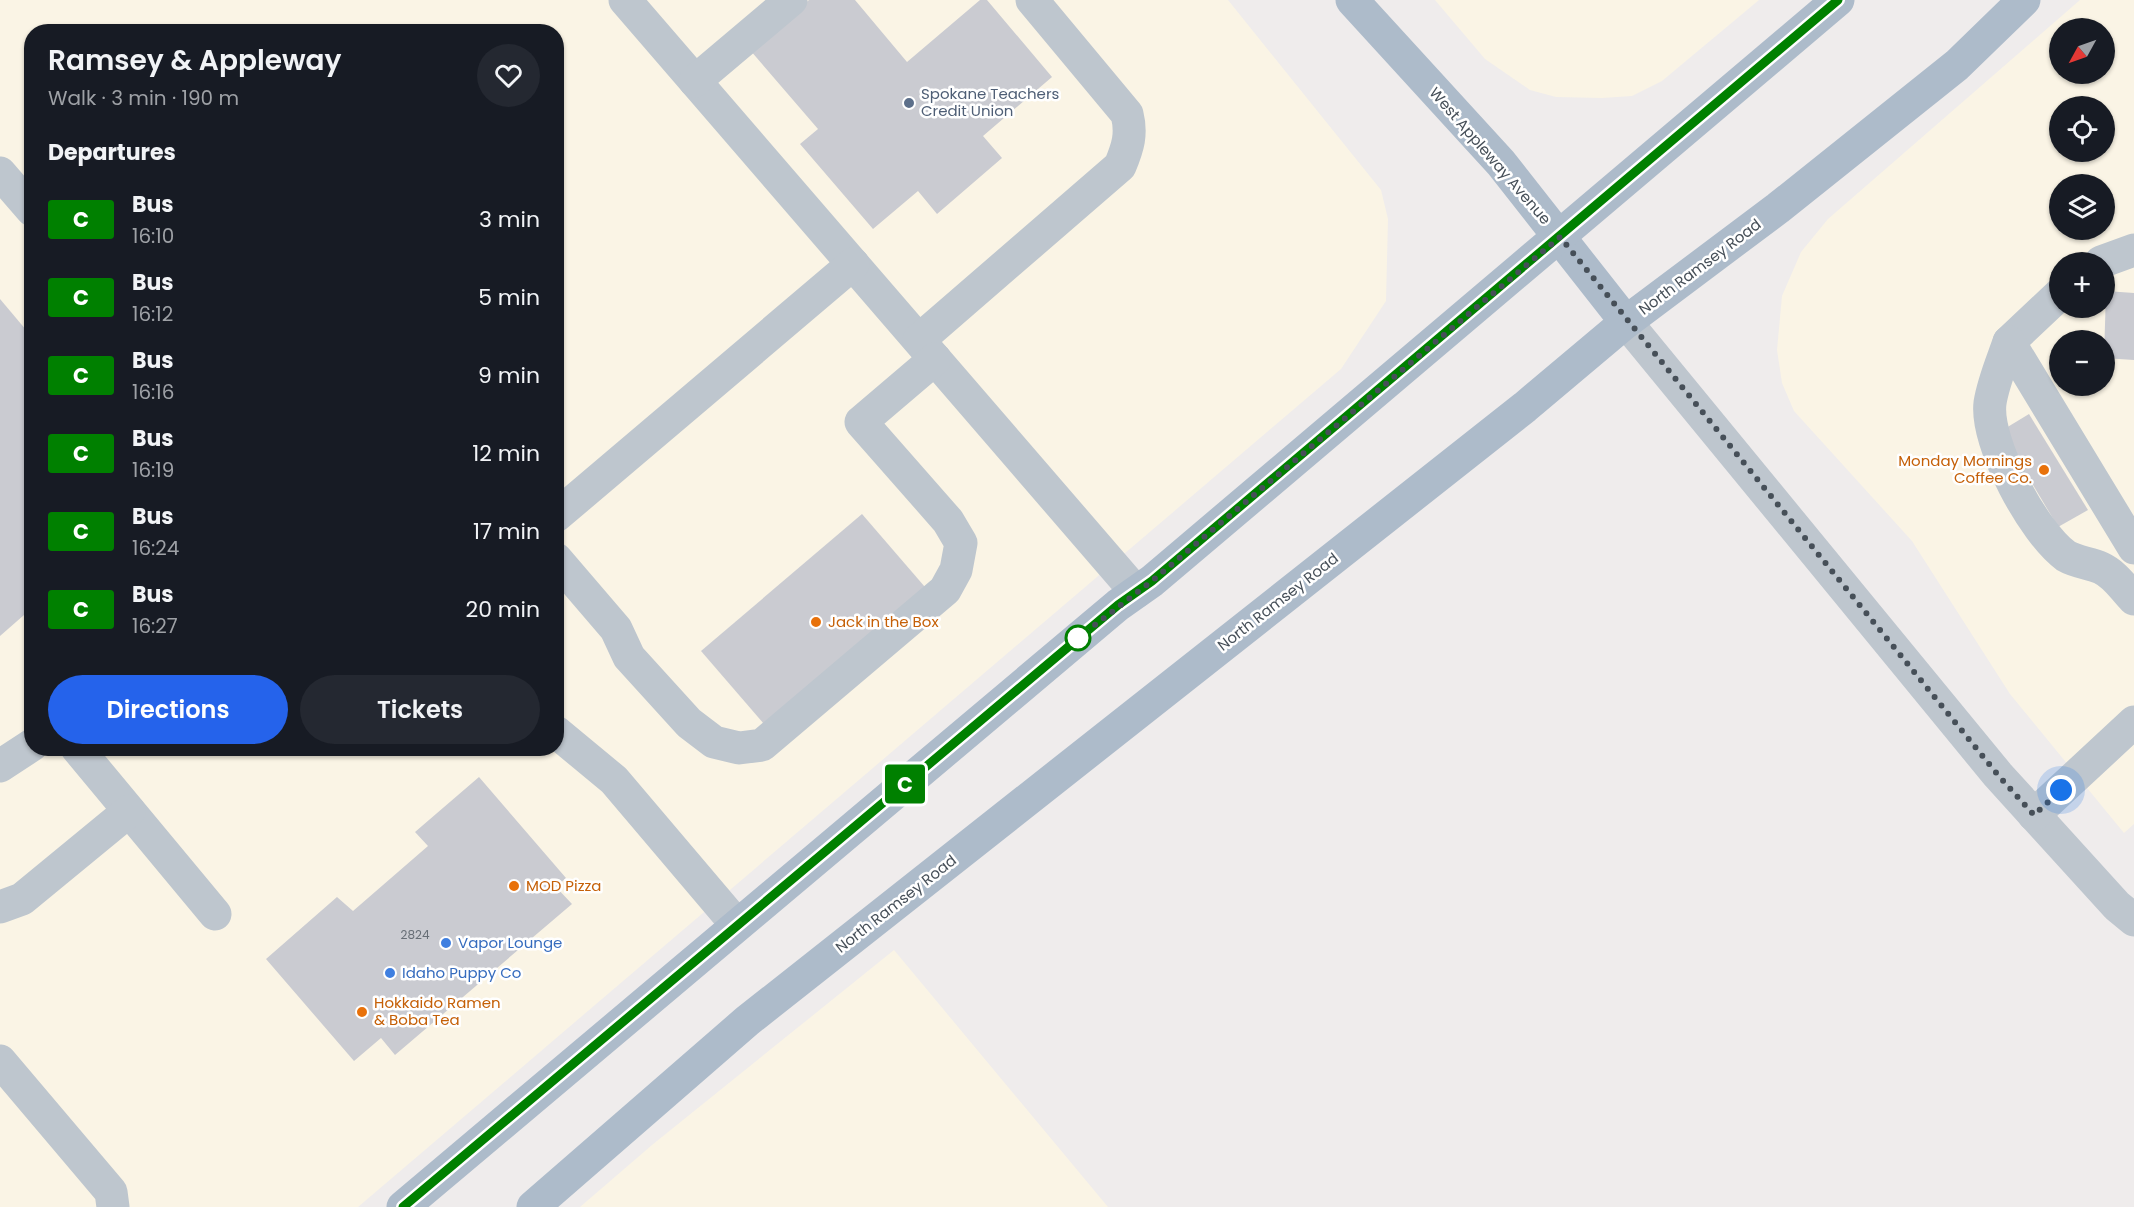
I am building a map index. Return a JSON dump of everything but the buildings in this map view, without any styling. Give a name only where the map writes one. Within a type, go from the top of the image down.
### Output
[{"type":"main road","name":"West Appleway Avenue","points":[[1352,0],[1501,163],[1626,322]]},
{"type":"main road","points":[[403,1207],[1560,237],[1838,0]]},
{"type":"main road","name":"North Ramsey Road","points":[[533,1207],[747,1021],[1526,407],[1626,322],[1778,208],[1957,65],[2024,0]]},
{"type":"street","points":[[625,0],[1136,592]]},
{"type":"street","points":[[695,81],[791,0]]},
{"type":"street","points":[[564,568],[616,629],[629,657],[689,723],[714,742],[739,748],[762,745],[945,590],[956,570],[961,543],[948,521],[861,422],[927,350],[1120,166],[1129,145],[1131,130],[1127,114],[1032,0]]},
{"type":"street","points":[[0,173],[24,201]]},
{"type":"street","points":[[2115,257],[2134,250]]},
{"type":"street","points":[[564,509],[853,264]]},
{"type":"street","points":[[2049,304],[2009,342],[1990,405],[1993,438],[2004,469],[2041,530],[2067,556],[2102,569],[2118,579],[2134,599]]},
{"type":"street","name":"West Appleway Avenue","points":[[1626,322],[1998,775],[2117,906],[2134,920]]},
{"type":"street","points":[[2009,342],[2134,548]]},
{"type":"street","points":[[2034,815],[2134,722]]},
{"type":"street","points":[[564,739],[614,780],[737,925]]},
{"type":"street","points":[[0,766],[24,750]]},
{"type":"street","points":[[84,756],[215,914]]},
{"type":"street","points":[[0,907],[22,899],[129,811]]},
{"type":"street","points":[[0,1061],[112,1200]]},
{"type":"shaded area","points":[[0,0],[1228,0],[1381,190],[1388,219],[1386,301],[1341,369],[358,1207],[0,1207]]},
{"type":"shaded area","points":[[1435,0],[1759,0],[1662,81],[1632,96],[1602,98],[1556,97],[1530,90],[1485,59]]},
{"type":"shaded area","points":[[2080,0],[2134,0],[2134,824],[2124,833],[2010,694],[1912,541],[1794,411],[1782,383],[1777,350],[1782,296],[1801,252],[1828,219],[2049,27],[2049,84],[2115,84],[2115,18],[2059,18]]},
{"type":"shaded area","points":[[894,950],[1108,1207],[580,1207],[652,1145]]},
{"type":"bus line","name":"C","points":[[403,1207],[1118,605],[1152,581],[1838,0]]},
{"type":"place","name":"Spokane Teachers Credit Union","points":[[909,103]]},
{"type":"place","name":"Monday Mornings Coffee Co.","points":[[2044,470]]},
{"type":"place","name":"Jack in the Box","points":[[816,622]]},
{"type":"place","name":"MOD Pizza","points":[[514,886]]},
{"type":"place","name":"Vapor Lounge","points":[[446,943]]},
{"type":"place","name":"Idaho Puppy Co","points":[[390,973]]},
{"type":"place","name":"Hokkaido Ramen & Boba Tea","points":[[362,1012]]},
{"type":"route","points":[[1078,638],[1152,581],[1560,237],[1689,399],[1998,775],[2034,815],[2061,790]]}]
